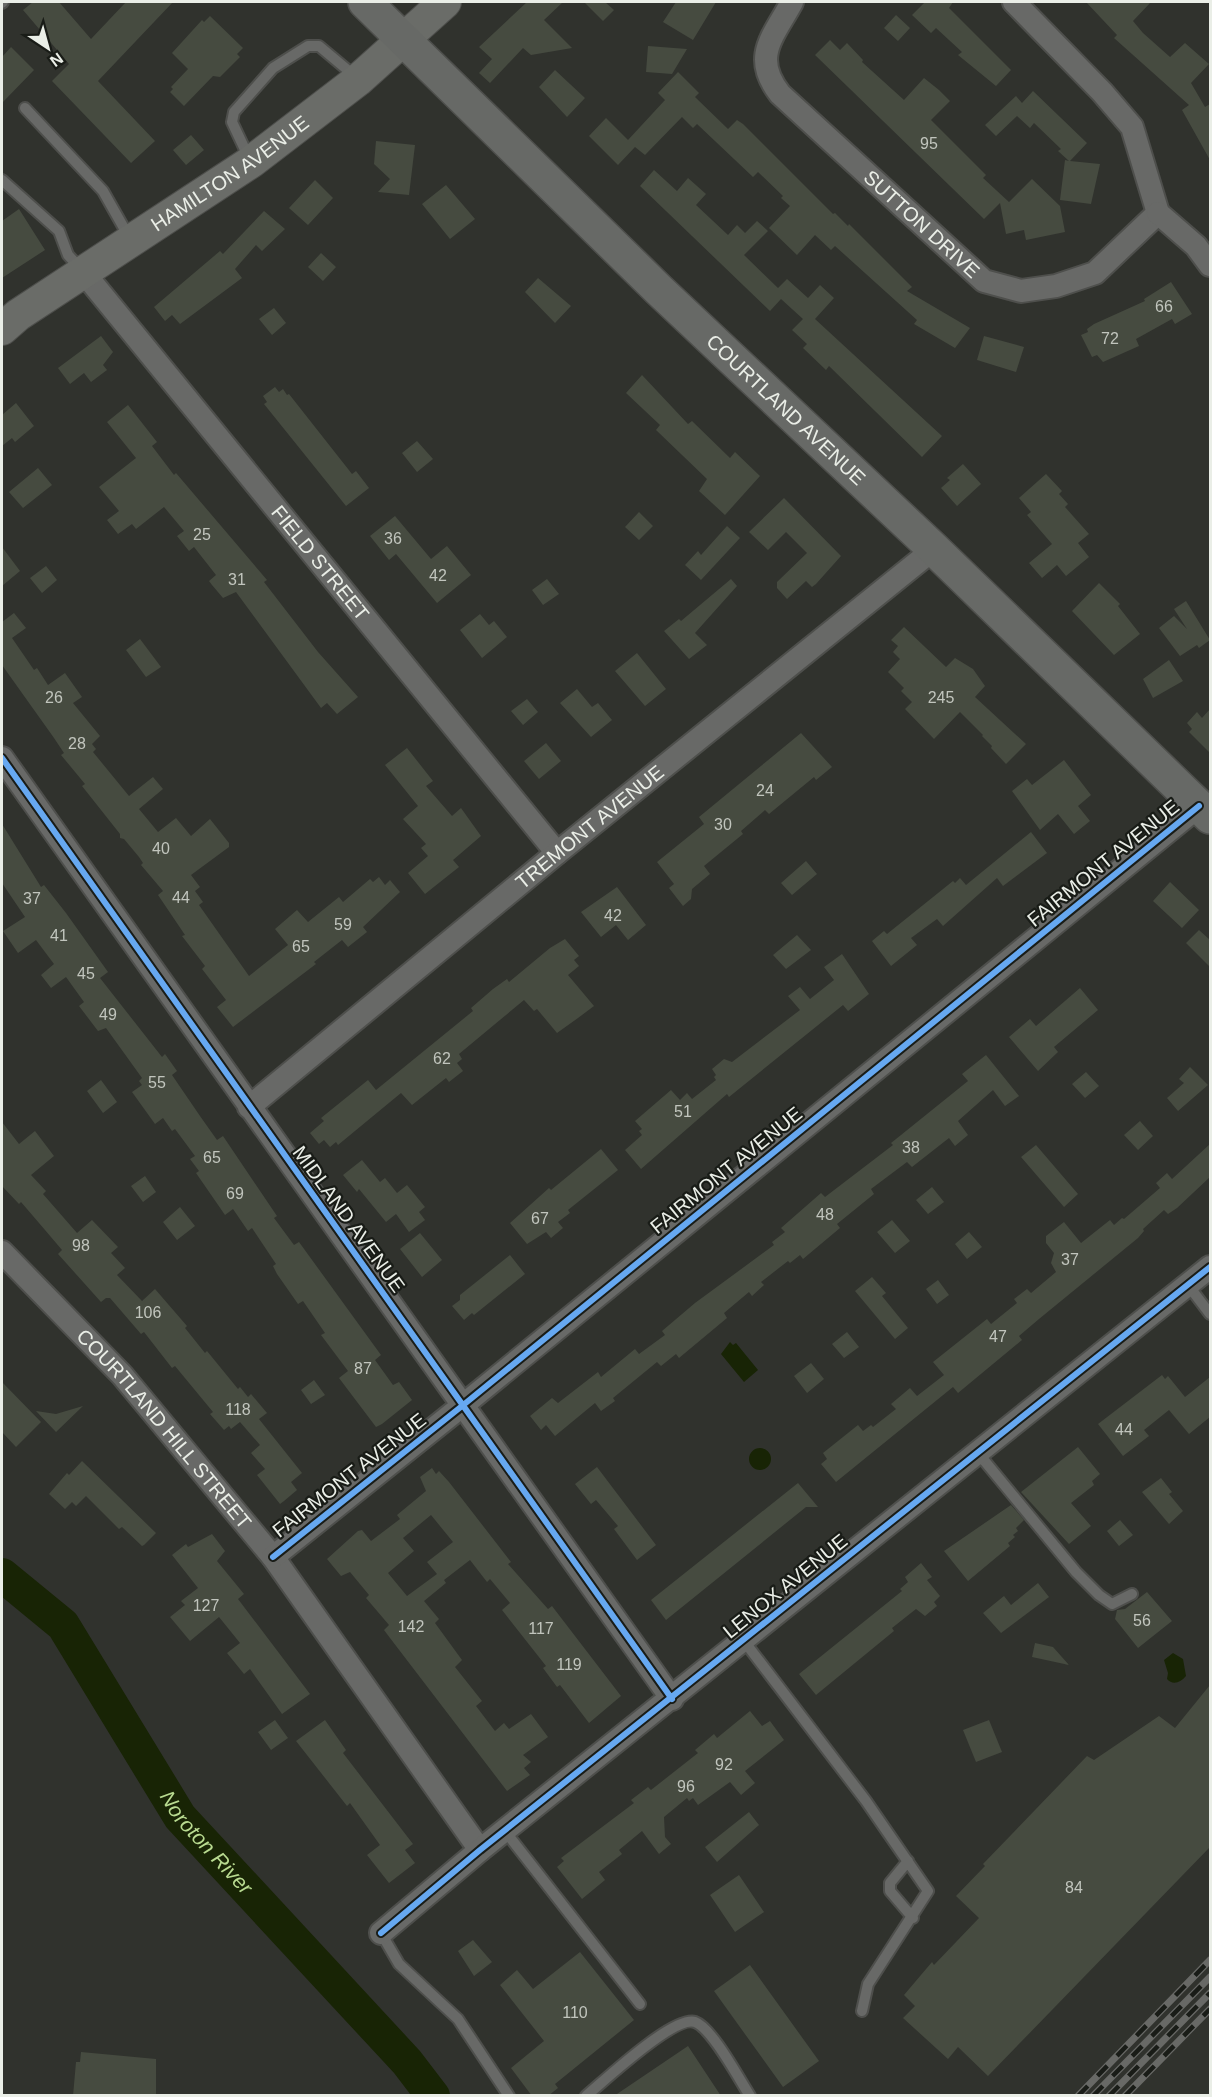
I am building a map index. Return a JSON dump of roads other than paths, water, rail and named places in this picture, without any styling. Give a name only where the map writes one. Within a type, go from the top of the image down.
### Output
[{"type":"main road","name":"COURTLAND AVENUE","points":[[365,2],[659,290],[934,549],[1205,812]]},
{"type":"street","name":"HAMILTON AVENUE","points":[[2,329],[131,240],[252,162],[358,80],[445,2]]},
{"type":"street","name":"SUTTON DRIVE","points":[[792,2],[766,56],[765,69],[770,81],[789,102],[984,281],[1021,291],[1056,286],[1095,273],[1158,213]]},
{"type":"street","points":[[1014,2],[1102,92],[1132,127],[1158,213],[1196,246],[1210,265]]},
{"type":"street","name":"FIELD STREET","points":[[84,273],[557,853]]},
{"type":"street","name":"TREMONT AVENUE","points":[[249,1107],[557,853],[934,549]]},
{"type":"street","name":"MIDLAND AVENUE","points":[[2,758],[672,1699]]},
{"type":"street","name":"FAIRMONT AVENUE","points":[[273,1557],[1205,812]]},
{"type":"street","name":"COURTLAND HILL STREET","points":[[2,1252],[122,1375],[273,1557],[480,1851]]},
{"type":"street","name":"LENOX AVENUE","points":[[381,1933],[480,1851],[1210,1267]]},
{"type":"lane","points":[[252,162],[232,122],[234,112],[273,68],[308,46],[320,46],[358,80]]},
{"type":"lane","points":[[25,108],[103,191],[111,209],[131,240]]},
{"type":"lane","points":[[2,180],[59,231],[68,255],[84,273]]},
{"type":"lane","points":[[1188,1284],[1210,1314]]},
{"type":"lane","points":[[978,1453],[1076,1572],[1099,1595],[1112,1604],[1132,1594]]},
{"type":"lane","points":[[744,1641],[866,1801],[928,1891],[913,1918],[868,1984],[862,2011]]},
{"type":"lane","points":[[505,1831],[640,2004]]},
{"type":"lane","points":[[908,1861],[890,1883],[890,1891],[913,1918]]},
{"type":"lane","points":[[381,1933],[399,1964],[459,2019],[509,2096]]},
{"type":"lane","points":[[586,2096],[664,2033],[684,2021],[696,2022],[706,2030],[750,2096]]},
{"type":"waterway","name":"Noroton River","points":[[2,1575],[63,1625],[180,1817],[407,2062],[433,2096]]},
{"type":"railway","points":[[1078,2096],[1210,1960]]},
{"type":"railway","points":[[1093,2096],[1210,1977]]},
{"type":"railway","points":[[1109,2096],[1210,1993]]},
{"type":"railway","points":[[1125,2096],[1210,2009]]}]
